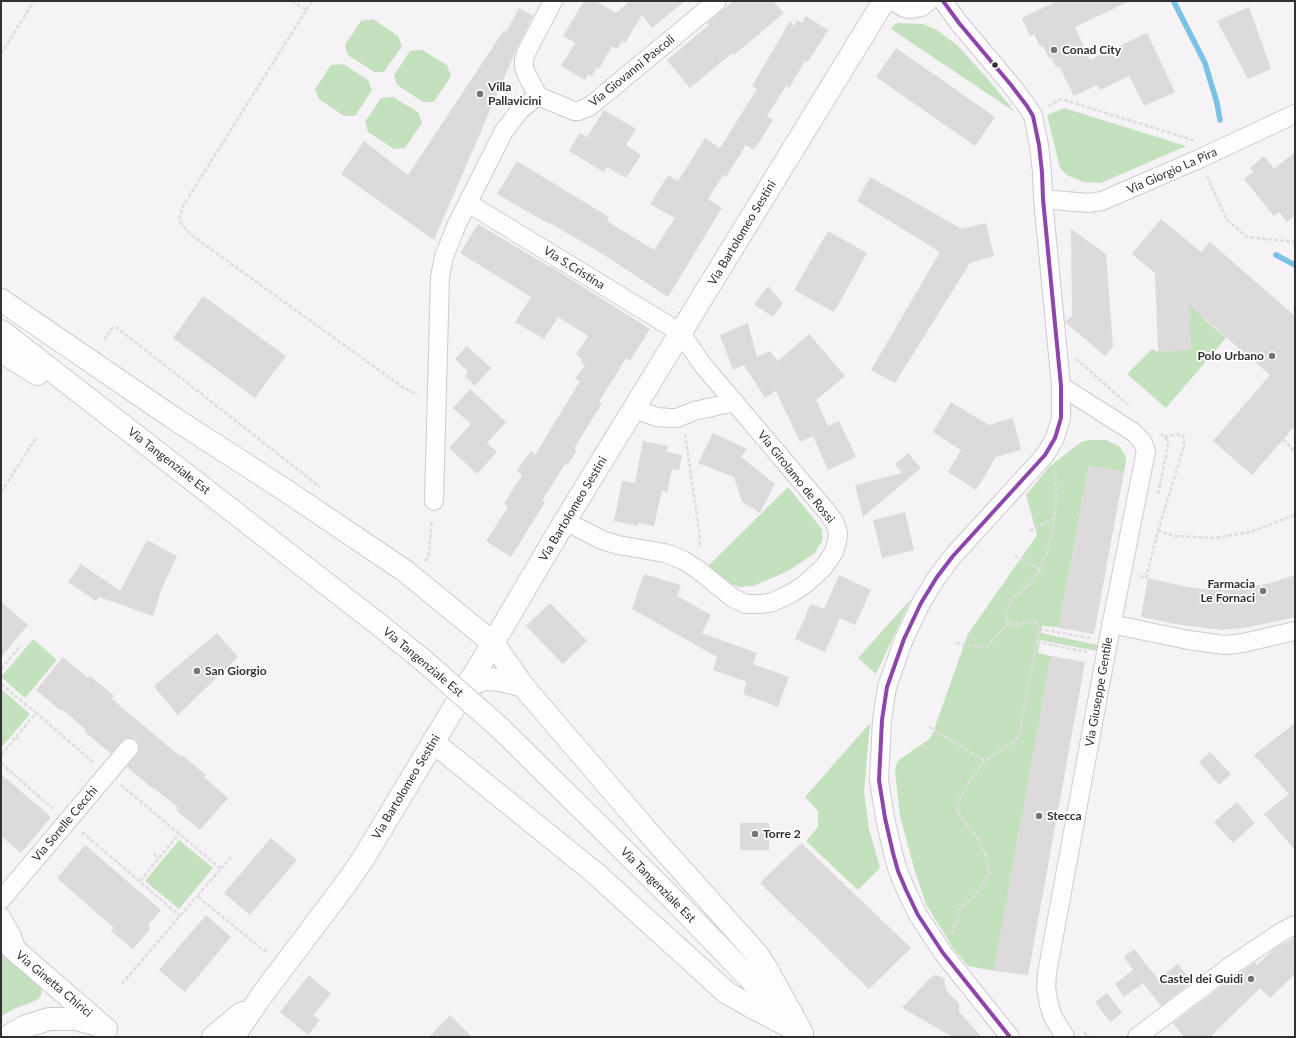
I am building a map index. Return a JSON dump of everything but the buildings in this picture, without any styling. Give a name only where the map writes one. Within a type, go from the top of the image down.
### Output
[{"type":"main road","points":[[889,6],[910,7],[923,3]]},
{"type":"main road","name":"Via Bartolomeo Sestini","points":[[262,995],[345,885],[375,839],[680,333],[889,6]]},
{"type":"main road","points":[[1,300],[172,417],[288,492],[405,571],[493,644],[523,686],[647,831],[757,954],[804,1035]]},
{"type":"main road","name":"Via Tangenziale Est","points":[[1,331],[94,402],[424,661],[501,729],[676,902],[804,1035]]},
{"type":"main road","points":[[1,351],[44,379],[94,402]]},
{"type":"main road","points":[[468,686],[484,679],[501,680],[523,686]]},
{"type":"main road","points":[[433,742],[596,873],[727,993],[804,1035]]},
{"type":"main road","name":"Via Ginetta Chirici","points":[[1,938],[113,1033]]},
{"type":"main road","points":[[213,1037],[262,995]]},
{"type":"main road","points":[[233,1037],[262,995]]},
{"type":"main road","points":[[7,1037],[29,1025],[44,1020],[65,1018],[82,1020],[113,1033]]},
{"type":"street","points":[[434,501],[440,276],[444,257],[449,241],[504,131],[512,118],[538,96],[526,73],[524,60],[526,53],[553,1]]},
{"type":"street","name":"Via Giovanni Pascoli","points":[[538,96],[574,111],[589,107],[717,1]]},
{"type":"street","points":[[944,1],[959,23],[1011,85],[1027,106],[1032,116],[1040,145],[1043,199],[1061,386],[1061,418],[1055,438],[1050,448],[966,541],[937,577],[921,603],[904,639],[887,687],[882,720],[879,780],[885,818],[898,872],[906,890],[927,930],[943,953],[1010,1037]]},
{"type":"street","points":[[923,3],[959,23]]},
{"type":"street","name":"Via Giorgio La Pira","points":[[1043,199],[1088,202],[1102,201],[1201,158],[1295,114]]},
{"type":"street","name":"Via S.Cristina","points":[[468,203],[680,333]]},
{"type":"street","name":"Via Girolamo de Rossi","points":[[565,522],[602,540],[630,548],[664,553],[684,560],[733,598],[746,604],[773,602],[790,594],[815,576],[829,561],[834,552],[838,533],[832,518],[702,364],[680,333]]},
{"type":"street","points":[[1061,386],[1133,432],[1143,442]]},
{"type":"street","points":[[634,409],[663,418],[677,418],[694,411],[735,402]]},
{"type":"street","name":"Via Giuseppe Gentile","points":[[1065,1037],[1053,1017],[1049,1006],[1046,994],[1046,981],[1111,624],[1145,457],[1146,451],[1143,442]]},
{"type":"street","points":[[1111,624],[1188,640],[1225,645],[1243,643],[1295,630]]},
{"type":"street","name":"Via Sorelle Cecchi","points":[[1,900],[129,748]]},
{"type":"street","points":[[1,917],[11,934],[18,953]]},
{"type":"street","points":[[1137,1037],[1232,965],[1283,931],[1295,925]]},
{"type":"path","points":[[1,54],[34,1]]},
{"type":"path","points":[[292,1],[306,10]]},
{"type":"path","points":[[312,1],[183,206],[180,222],[190,234],[198,240],[404,388],[436,400]]},
{"type":"path","points":[[1032,116],[1060,99],[1193,140],[1226,219],[1247,237],[1295,242]]},
{"type":"path","points":[[104,340],[112,328],[116,327],[324,490]]},
{"type":"path","points":[[682,416],[700,537],[697,569]]},
{"type":"path","points":[[1140,576],[1146,578],[1158,531],[1184,446],[1184,439],[1183,436],[1177,434],[1143,442]]},
{"type":"path","points":[[1,492],[36,438]]},
{"type":"path","points":[[1283,439],[1295,452]]},
{"type":"path","points":[[1008,624],[1007,609],[1010,600],[1030,584],[1040,570],[1051,540],[1056,499],[1055,472],[1050,448]]},
{"type":"path","points":[[420,563],[428,558],[434,501]]},
{"type":"path","points":[[1158,531],[1175,536],[1215,538],[1250,532],[1295,515]]},
{"type":"path","points":[[1030,531],[1055,517]]},
{"type":"path","points":[[1015,556],[1040,570]]},
{"type":"path","points":[[943,953],[953,931],[960,909],[978,891],[988,874],[988,863],[979,840],[959,816],[957,808],[961,796],[985,760],[1009,746],[1019,735],[1039,629],[1037,623],[1034,622],[1008,624],[992,641],[984,647],[956,643]]},
{"type":"path","points":[[1039,629],[1107,649]]},
{"type":"path","points":[[1037,642],[1107,649]]},
{"type":"path","points":[[1,669],[21,645]]},
{"type":"path","points":[[1,684],[221,869]]},
{"type":"path","points":[[1,755],[36,713]]},
{"type":"path","points":[[929,727],[985,760]]},
{"type":"path","points":[[16,737],[21,742]]},
{"type":"path","points":[[1,763],[59,814]]},
{"type":"path","points":[[77,828],[180,916]]},
{"type":"path","points":[[140,881],[179,834]]},
{"type":"path","points":[[154,854],[159,858]]},
{"type":"path","points":[[122,984],[231,857]]},
{"type":"path","points":[[197,896],[262,949],[270,953]]},
{"type":"green space","points":[[373,19],[398,36],[402,46],[384,72],[374,72],[348,55],[345,45],[361,21]]},
{"type":"green space","points":[[898,23],[923,24],[937,30],[957,45],[1015,112],[891,29]]},
{"type":"green space","points":[[422,50],[447,65],[451,76],[434,102],[423,102],[397,85],[394,75],[410,51]]},
{"type":"green space","points":[[343,64],[368,80],[372,90],[355,116],[344,116],[319,99],[315,89],[331,65]]},
{"type":"green space","points":[[393,97],[418,112],[422,123],[405,148],[394,149],[368,132],[365,122],[381,98]]},
{"type":"green space","points":[[1064,108],[1186,146],[1101,183],[1084,182],[1067,175],[1060,168],[1047,115]]},
{"type":"green space","points":[[1189,304],[1212,307],[1203,318],[1226,338],[1166,408],[1127,374],[1152,349],[1158,352]]},
{"type":"green space","points":[[1089,440],[1107,440],[1120,447],[1125,455],[1126,462],[1124,472],[1089,466],[1059,627],[1042,626],[1041,633],[1098,645],[1097,651],[1040,640],[1038,653],[1051,656],[994,971],[968,966],[953,948],[926,904],[914,868],[900,816],[895,771],[896,765],[899,760],[928,740],[932,735],[968,634],[1037,535],[1026,495],[1049,467],[1081,442]]},
{"type":"green space","points":[[788,487],[822,529],[822,541],[815,553],[788,571],[753,586],[739,587],[731,584],[708,566]]},
{"type":"green space","points":[[911,599],[876,674],[858,658]]},
{"type":"green space","points":[[33,639],[57,660],[25,698],[1,677]]},
{"type":"green space","points":[[1,689],[30,714],[1,748]]},
{"type":"green space","points":[[870,723],[864,792],[869,829],[880,868],[858,890],[806,841],[818,827],[818,811],[805,797]]},
{"type":"green space","points":[[179,840],[213,868],[179,909],[145,881]]},
{"type":"green space","points":[[1,954],[37,984],[41,988],[42,992],[37,1000],[16,1008],[1,1016]]},
{"type":"waterway","points":[[1174,2],[1205,63],[1217,103],[1220,120]]},
{"type":"waterway","points":[[1276,255],[1295,265]]},
{"type":"transit line","points":[[943,1],[959,23],[1011,85],[1033,116],[1039,145],[1042,172],[1043,199],[1061,386],[1061,418],[1055,438],[1045,455],[953,556],[937,577],[921,603],[904,639],[887,687],[882,720],[879,780],[885,818],[898,871],[918,915],[943,953],[1010,1037]]},
{"type":"place","name":"Conad City","points":[[1054,50]]},
{"type":"place","name":"Villa Pallavicini","points":[[480,94]]},
{"type":"place","name":"Polo Urbano","points":[[1272,356]]},
{"type":"place","name":"Farmacia Le Fornaci","points":[[1263,591]]},
{"type":"place","name":"San Giorgio","points":[[197,671]]},
{"type":"place","name":"Stecca","points":[[1039,816]]},
{"type":"place","name":"Torre 2","points":[[755,834]]},
{"type":"place","name":"Castel dei Guidi","points":[[1251,979]]}]
